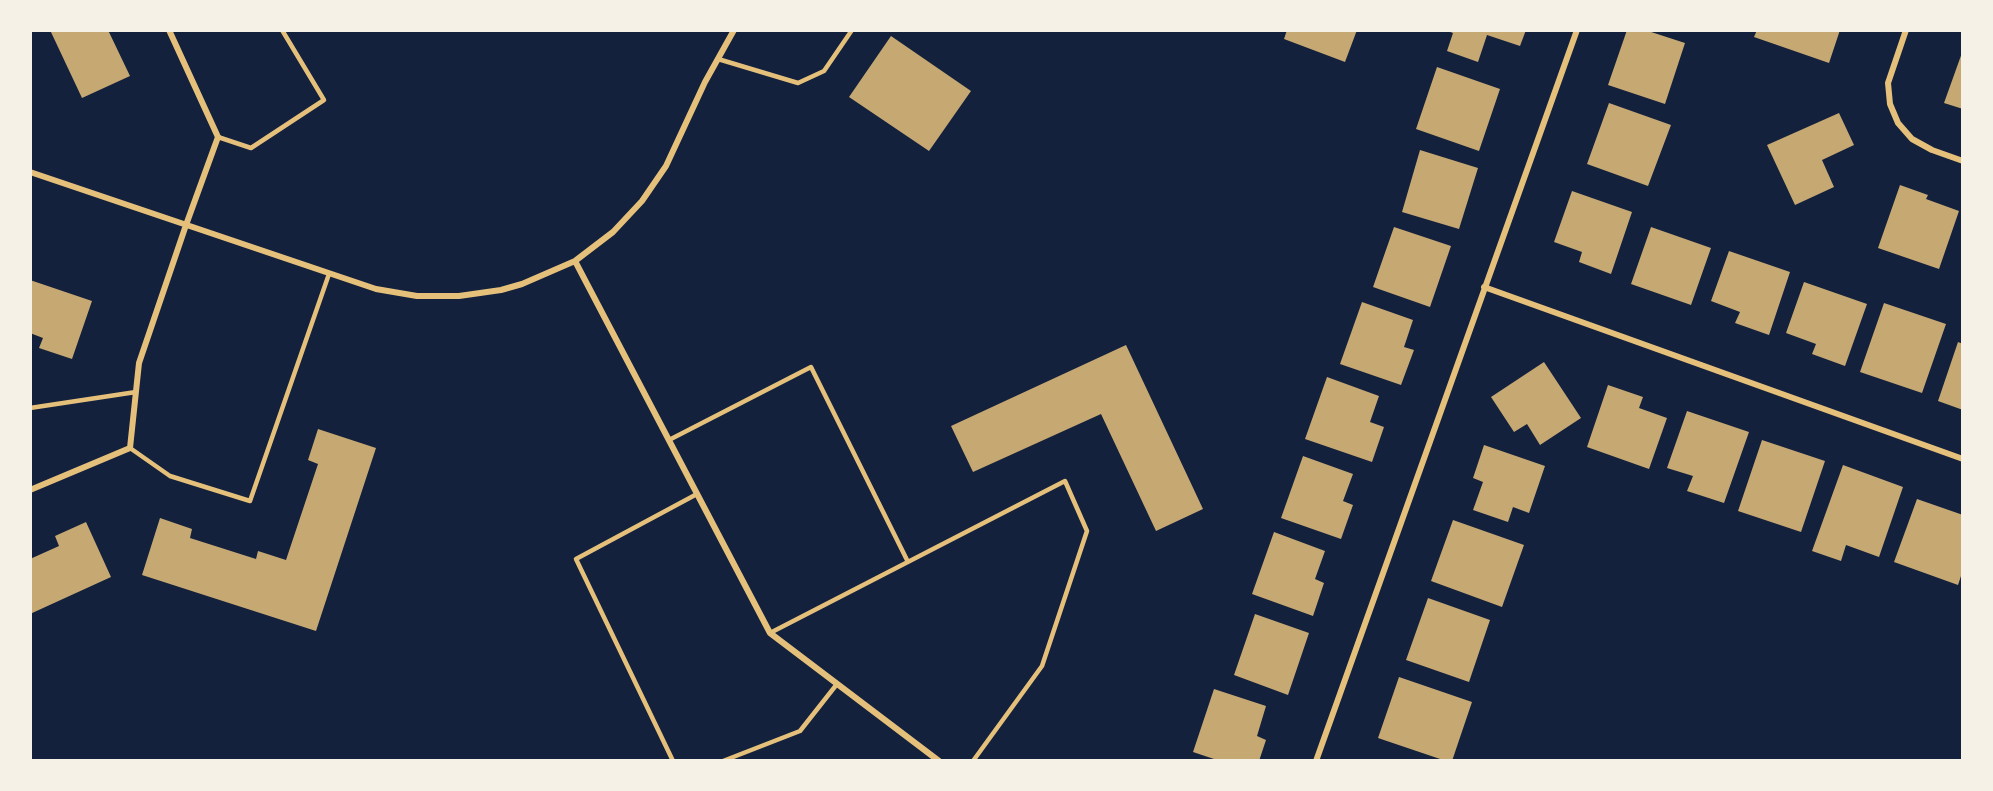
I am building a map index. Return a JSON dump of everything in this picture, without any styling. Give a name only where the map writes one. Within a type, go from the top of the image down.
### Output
[{"type":"street","points":[[30,490],[130,448],[139,363],[218,137],[169,30]]},
{"type":"street","points":[[30,172],[376,289],[417,296],[459,296],[501,290],[522,284],[575,261],[613,232],[642,201],[666,166],[734,30]]},
{"type":"street","points":[[1316,761],[1577,30]]},
{"type":"street","points":[[1906,30],[1888,83],[1890,104],[1898,123],[1912,139],[1932,150],[1963,161]]},
{"type":"street","points":[[575,261],[770,633],[939,761]]},
{"type":"street","points":[[1484,287],[1963,459]]},
{"type":"lane","points":[[218,137],[251,148],[324,100],[282,30]]},
{"type":"lane","points":[[718,59],[798,83],[824,71],[852,30]]},
{"type":"lane","points":[[130,448],[170,476],[250,501],[329,274]]},
{"type":"lane","points":[[669,440],[811,367],[908,562]]},
{"type":"lane","points":[[30,408],[136,392]]},
{"type":"lane","points":[[770,633],[1065,481],[1087,531],[1042,666],[973,761]]},
{"type":"lane","points":[[674,761],[576,560],[697,494]]},
{"type":"lane","points":[[723,761],[800,731],[837,684]]},
{"type":"building","points":[[50,30],[108,30],[130,76],[82,98]]},
{"type":"building","points":[[1287,30],[1357,30],[1345,62],[1284,39]]},
{"type":"building","points":[[1445,30],[1526,30],[1520,46],[1487,35],[1478,62],[1447,51],[1453,33]]},
{"type":"building","points":[[1627,30],[1645,30],[1685,43],[1665,104],[1608,85]]},
{"type":"building","points":[[1757,30],[1840,30],[1829,63],[1754,37]]},
{"type":"building","points":[[891,36],[971,91],[929,151],[849,97]]},
{"type":"building","points":[[1963,50],[1963,109],[1944,103]]},
{"type":"building","points":[[1437,67],[1500,89],[1479,151],[1416,129]]},
{"type":"building","points":[[1609,103],[1671,125],[1648,186],[1587,164]]},
{"type":"building","points":[[1839,113],[1854,145],[1822,160],[1834,187],[1795,205],[1767,145]]},
{"type":"building","points":[[1420,150],[1478,168],[1459,229],[1402,212]]},
{"type":"building","points":[[1900,185],[1928,195],[1926,199],[1959,211],[1939,269],[1878,248]]},
{"type":"building","points":[[1572,191],[1632,212],[1611,274],[1579,262],[1582,252],[1554,242]]},
{"type":"building","points":[[1394,227],[1451,246],[1430,307],[1373,287]]},
{"type":"building","points":[[1651,227],[1711,248],[1691,305],[1631,284]]},
{"type":"building","points":[[1729,251],[1790,272],[1769,335],[1735,323],[1740,312],[1711,301]]},
{"type":"building","points":[[30,280],[92,301],[72,359],[39,348],[43,338],[30,333]]},
{"type":"building","points":[[1804,282],[1867,304],[1845,366],[1812,354],[1816,344],[1786,333]]},
{"type":"building","points":[[1362,302],[1413,320],[1404,347],[1414,350],[1401,385],[1340,364]]},
{"type":"building","points":[[1884,303],[1946,324],[1922,393],[1860,372]]},
{"type":"building","points":[[1958,342],[1963,344],[1963,410],[1938,401]]},
{"type":"building","points":[[1126,345],[1203,509],[1156,531],[1101,414],[973,472],[951,426]]},
{"type":"building","points":[[1544,362],[1581,418],[1540,445],[1527,424],[1514,432],[1491,397]]},
{"type":"building","points":[[1327,377],[1379,396],[1370,422],[1384,427],[1372,462],[1305,439]]},
{"type":"building","points":[[1608,385],[1643,397],[1639,408],[1667,418],[1649,469],[1587,447]]},
{"type":"building","points":[[1687,411],[1749,432],[1724,503],[1687,491],[1693,476],[1667,468]]},
{"type":"building","points":[[318,429],[376,448],[316,631],[142,575],[160,518],[192,529],[190,538],[256,559],[258,551],[286,560],[318,464],[308,460]]},
{"type":"building","points":[[1762,440],[1825,461],[1801,532],[1738,511]]},
{"type":"building","points":[[1484,445],[1545,466],[1529,513],[1513,507],[1508,522],[1473,510],[1483,482],[1473,478]]},
{"type":"building","points":[[1303,456],[1353,474],[1343,501],[1353,505],[1341,539],[1281,518]]},
{"type":"building","points":[[1843,465],[1903,487],[1879,557],[1846,545],[1841,561],[1812,551]]},
{"type":"building","points":[[1917,499],[1963,515],[1963,570],[1958,585],[1894,562]]},
{"type":"building","points":[[1453,520],[1524,545],[1502,607],[1431,581]]},
{"type":"building","points":[[86,522],[111,577],[30,614],[30,559],[59,546],[55,536]]},
{"type":"building","points":[[1274,532],[1325,551],[1315,579],[1324,583],[1313,616],[1252,594]]},
{"type":"building","points":[[1428,598],[1490,620],[1469,682],[1406,660]]},
{"type":"building","points":[[1255,614],[1309,633],[1288,695],[1234,675]]},
{"type":"building","points":[[1399,677],[1472,702],[1452,761],[1378,738]]},
{"type":"building","points":[[1214,689],[1266,706],[1257,736],[1266,740],[1259,761],[1220,761],[1193,752]]}]
